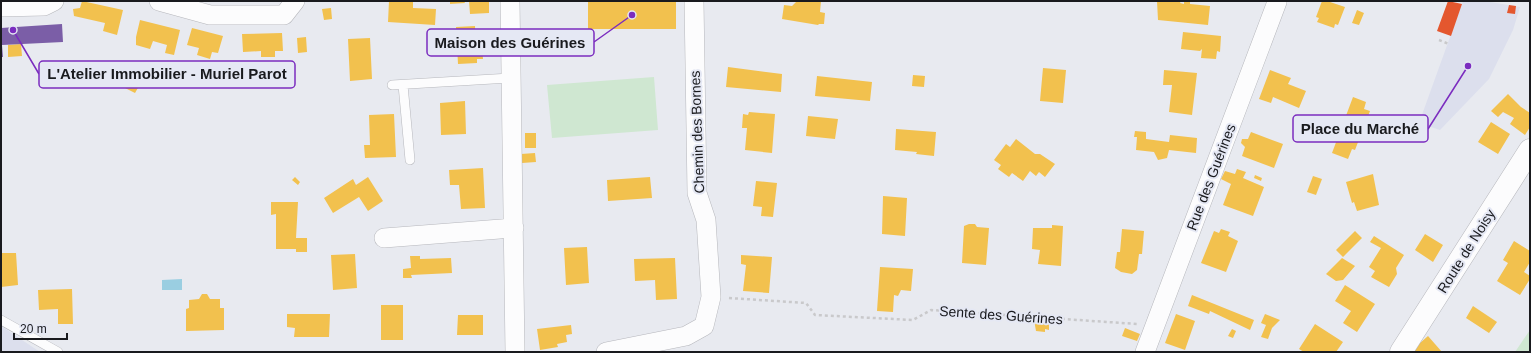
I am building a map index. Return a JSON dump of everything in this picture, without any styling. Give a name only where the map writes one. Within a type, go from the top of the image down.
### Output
[{"type":"street","points":[[1,7],[44,6],[54,1]]},
{"type":"street","points":[[159,1],[210,15],[284,15],[295,1]]},
{"type":"street","points":[[510,1],[515,352]]},
{"type":"street","name":"Chemin des Bornes","points":[[606,352],[686,336],[704,326],[711,297],[706,220],[697,193],[694,1]]},
{"type":"street","name":"Rue des Guérines","points":[[1146,352],[1279,1]]},
{"type":"street","name":"Route de Noisy","points":[[1401,352],[1530,150]]},
{"type":"street","points":[[384,238],[514,228]]},
{"type":"lane","points":[[392,85],[511,78]]},
{"type":"lane","points":[[403,85],[410,160]]},
{"type":"lane","points":[[1,320],[58,352]]},
{"type":"path","points":[[1439,40],[1449,44]]},
{"type":"path","name":"Sente des Guérines","points":[[711,297],[806,303],[816,315],[913,320],[931,310],[1156,325]]},
{"type":"shaded area","points":[[1463,1],[1484,1],[1520,7],[1513,30],[1489,79],[1440,130],[1419,123]]},
{"type":"shaded area","points":[[1,326],[40,352],[1,352]]},
{"type":"green space","points":[[654,77],[658,130],[552,138],[547,85]]},
{"type":"green space","points":[[1530,330],[1530,352],[1515,352]]},
{"type":"water","points":[[182,279],[182,290],[162,290],[162,280]]},
{"type":"building: Logements","points":[[82,1],[123,10],[117,35],[103,31],[105,23],[74,16],[73,9],[80,8]]},
{"type":"building: Logements","points":[[389,1],[413,1],[413,8],[436,9],[435,25],[388,22]]},
{"type":"building: Logements","points":[[450,1],[464,1],[465,3],[450,4]]},
{"type":"building: Logements","points":[[469,1],[489,1],[489,13],[470,14]]},
{"type":"building: Logements","points":[[588,1],[676,1],[676,29],[588,29]]},
{"type":"building: Logements","points":[[797,1],[821,1],[820,12],[825,13],[824,24],[818,25],[782,19],[784,5],[792,6]]},
{"type":"building: Logements","points":[[1157,1],[1181,1],[1180,3],[1184,4],[1184,1],[1190,2],[1190,4],[1210,6],[1208,25],[1158,20]]},
{"type":"building: Logements","points":[[1322,1],[1327,1],[1345,7],[1338,25],[1335,24],[1334,28],[1317,22],[1319,18],[1316,17]]},
{"type":"building: Logements","points":[[331,8],[332,19],[324,20],[322,9]]},
{"type":"building: Logements","points":[[1357,10],[1364,13],[1359,25],[1352,23]]},
{"type":"building: Logements","points":[[140,20],[180,30],[174,55],[165,53],[167,45],[153,41],[150,49],[136,45],[136,37]]},
{"type":"building: Logements","points":[[475,26],[476,48],[482,48],[483,59],[477,59],[477,63],[458,64],[456,27]]},
{"type":"building: Logements","points":[[192,28],[223,36],[218,53],[212,52],[210,59],[197,55],[199,48],[187,45]]},
{"type":"building: Logements","points":[[1183,32],[1221,36],[1220,52],[1217,51],[1216,59],[1201,58],[1202,49],[1200,51],[1181,49]]},
{"type":"building: Logements","points":[[282,33],[283,51],[275,51],[275,57],[261,57],[261,51],[243,52],[242,34]]},
{"type":"building: Logements","points":[[306,37],[307,52],[298,53],[297,38]]},
{"type":"building: Logements","points":[[370,38],[372,79],[350,81],[348,39]]},
{"type":"building: Logements","points":[[21,44],[22,56],[8,57],[8,45]]},
{"type":"building: Logements","points":[[728,67],[782,74],[781,92],[726,87]]},
{"type":"building: Logements","points":[[1043,68],[1066,70],[1063,103],[1040,101]]},
{"type":"building: Logements","points":[[1164,70],[1197,73],[1192,115],[1169,112],[1172,85],[1163,85]]},
{"type":"building: Logements","points":[[1270,70],[1291,78],[1288,84],[1306,91],[1299,108],[1273,97],[1271,103],[1259,99]]},
{"type":"building: Logements","points":[[913,75],[925,76],[924,87],[912,86]]},
{"type":"building: Logements","points":[[817,76],[872,82],[870,101],[815,96]]},
{"type":"building: Logements","points":[[128,81],[139,86],[135,93],[125,88]]},
{"type":"building: Logements","points":[[1508,94],[1521,107],[1530,113],[1530,127],[1525,135],[1510,124],[1514,118],[1503,112],[1498,117],[1491,111]]},
{"type":"building: Logements","points":[[1353,97],[1366,102],[1364,109],[1370,111],[1355,150],[1352,149],[1348,159],[1332,153]]},
{"type":"building: Logements","points":[[465,101],[466,134],[441,135],[440,103]]},
{"type":"building: Logements","points":[[749,112],[775,114],[772,153],[745,150],[747,128],[742,128],[743,114],[748,115]]},
{"type":"building: Logements","points":[[394,114],[396,157],[365,158],[364,145],[370,145],[369,115]]},
{"type":"building: Logements","points":[[808,116],[838,119],[835,139],[806,136]]},
{"type":"building: Logements","points":[[1491,122],[1510,134],[1498,154],[1478,142]]},
{"type":"building: Logements","points":[[896,129],[936,132],[934,156],[916,154],[917,152],[895,150]]},
{"type":"building: Logements","points":[[1135,131],[1146,132],[1146,139],[1169,142],[1170,135],[1197,138],[1196,153],[1169,150],[1167,158],[1158,160],[1154,152],[1136,150],[1137,137],[1134,137]]},
{"type":"building: Logements","points":[[1251,132],[1283,144],[1274,168],[1242,156],[1245,147],[1241,143],[1242,139],[1248,139]]},
{"type":"building: Logements","points":[[525,133],[536,133],[536,148],[525,148]]},
{"type":"building: Logements","points":[[1016,139],[1035,154],[1040,154],[1055,164],[1045,177],[1039,172],[1036,176],[1030,171],[1023,181],[1012,173],[1009,177],[998,169],[1001,165],[994,160],[1006,144],[1010,147]]},
{"type":"building: Logements","points":[[535,153],[536,162],[522,163],[521,154]]},
{"type":"building: Logements","points":[[483,168],[485,208],[461,209],[459,185],[450,185],[449,170]]},
{"type":"building: Logements","points":[[1237,169],[1246,172],[1243,178],[1264,187],[1253,216],[1223,205],[1231,184],[1221,179],[1225,171],[1235,174]]},
{"type":"building: Logements","points":[[1373,174],[1379,205],[1357,211],[1354,202],[1352,203],[1346,182]]},
{"type":"building: Logements","points":[[1255,175],[1262,178],[1261,181],[1254,178]]},
{"type":"building: Logements","points":[[1313,176],[1322,179],[1316,195],[1307,192]]},
{"type":"building: Logements","points":[[295,177],[300,182],[298,185],[292,180]]},
{"type":"building: Logements","points":[[368,177],[383,201],[368,211],[359,197],[333,213],[324,198],[353,179],[356,185]]},
{"type":"building: Logements","points":[[650,177],[652,198],[608,201],[607,180]]},
{"type":"building: Logements","points":[[756,181],[777,183],[773,217],[761,216],[762,207],[753,206]]},
{"type":"building: Logements","points":[[883,196],[907,198],[905,236],[882,234]]},
{"type":"building: Logements","points":[[271,202],[298,202],[296,238],[307,238],[307,252],[296,252],[296,249],[276,249],[276,214],[271,215]]},
{"type":"building: Logements","points":[[975,224],[977,227],[989,228],[986,265],[962,263],[964,226]]},
{"type":"building: Logements","points":[[1052,225],[1063,226],[1061,266],[1038,264],[1040,250],[1032,249],[1033,228],[1052,228]]},
{"type":"building: Logements","points":[[1122,229],[1144,231],[1142,254],[1139,254],[1137,270],[1132,274],[1121,272],[1115,268],[1117,252],[1120,252]]},
{"type":"building: Logements","points":[[1221,229],[1230,232],[1228,236],[1238,241],[1226,272],[1201,263],[1214,231],[1219,233]]},
{"type":"building: Logements","points":[[1355,231],[1362,238],[1343,257],[1336,250]]},
{"type":"building: Logements","points":[[1425,234],[1443,245],[1433,262],[1415,250]]},
{"type":"building: Logements","points":[[1374,236],[1404,255],[1396,268],[1397,274],[1389,287],[1371,277],[1375,271],[1369,267],[1381,248],[1370,242]]},
{"type":"building: Logements","points":[[1514,241],[1530,251],[1530,262],[1524,272],[1530,276],[1530,279],[1520,295],[1497,281],[1508,263],[1503,260]]},
{"type":"building: Logements","points":[[587,247],[589,283],[566,285],[564,248]]},
{"type":"building: Logements","points":[[1,253],[16,253],[18,285],[1,287]]},
{"type":"building: Logements","points":[[355,254],[357,288],[333,290],[331,255]]},
{"type":"building: Logements","points":[[741,255],[772,257],[769,293],[743,291],[746,265],[741,264]]},
{"type":"building: Logements","points":[[410,256],[420,256],[420,259],[451,258],[452,273],[411,275],[412,278],[403,278],[403,269],[411,268]]},
{"type":"building: Logements","points":[[675,258],[677,299],[656,300],[655,280],[635,281],[634,259]]},
{"type":"building: Logements","points":[[1342,258],[1355,266],[1343,280],[1336,281],[1326,274]]},
{"type":"building: Logements","points":[[880,267],[913,269],[911,291],[901,290],[898,296],[894,295],[893,312],[877,311]]},
{"type":"building: Logements","points":[[1345,285],[1375,304],[1357,332],[1343,323],[1351,311],[1335,301]]},
{"type":"building: Logements","points":[[72,289],[73,324],[58,324],[58,309],[39,310],[38,290]]},
{"type":"building: Logements","points":[[202,294],[207,294],[210,299],[220,299],[220,308],[224,308],[224,330],[186,331],[186,309],[189,308],[189,300],[199,299]]},
{"type":"building: Logements","points":[[1192,295],[1254,320],[1250,330],[1210,311],[1209,314],[1188,306]]},
{"type":"building: Logements","points":[[381,305],[403,305],[403,340],[381,340]]},
{"type":"building: Logements","points":[[1473,306],[1497,322],[1489,333],[1466,318]]},
{"type":"building: Logements","points":[[287,314],[330,314],[329,337],[294,337],[295,328],[287,327]]},
{"type":"building: Logements","points":[[1176,314],[1195,321],[1185,350],[1165,343]]},
{"type":"building: Logements","points":[[1265,314],[1280,320],[1272,328],[1268,339],[1261,337],[1266,325],[1261,323]]},
{"type":"building: Logements","points":[[458,315],[483,315],[483,335],[457,335]]},
{"type":"building: Logements","points":[[1034,320],[1049,320],[1049,330],[1045,329],[1045,332],[1036,331]]},
{"type":"building: Logements","points":[[1315,324],[1343,342],[1336,352],[1304,352],[1299,349]]},
{"type":"building: Logements","points":[[571,325],[572,334],[566,335],[567,342],[557,344],[558,347],[540,350],[537,329]]},
{"type":"building: Logements","points":[[1125,328],[1140,334],[1137,341],[1122,336]]},
{"type":"building: Logements","points":[[1232,329],[1236,331],[1233,338],[1228,336]]},
{"type":"building: Logements","points":[[1428,336],[1442,352],[1414,352],[1420,343]]},
{"type":"building: Commerces","points":[[1448,1],[1462,4],[1451,36],[1437,31]]},
{"type":"building: Commerces","points":[[1509,5],[1516,6],[1515,14],[1507,13]]},
{"type":"building: Bureaux","points":[[62,24],[63,42],[2,45],[3,57],[1,57],[1,28]]},
{"type":"place","name":"Maison des Guérines","points":[[632,15]]},
{"type":"place","name":"L'Atelier Immobilier - Muriel Parot","points":[[13,30]]},
{"type":"place","name":"Place du Marché","points":[[1468,66]]}]
